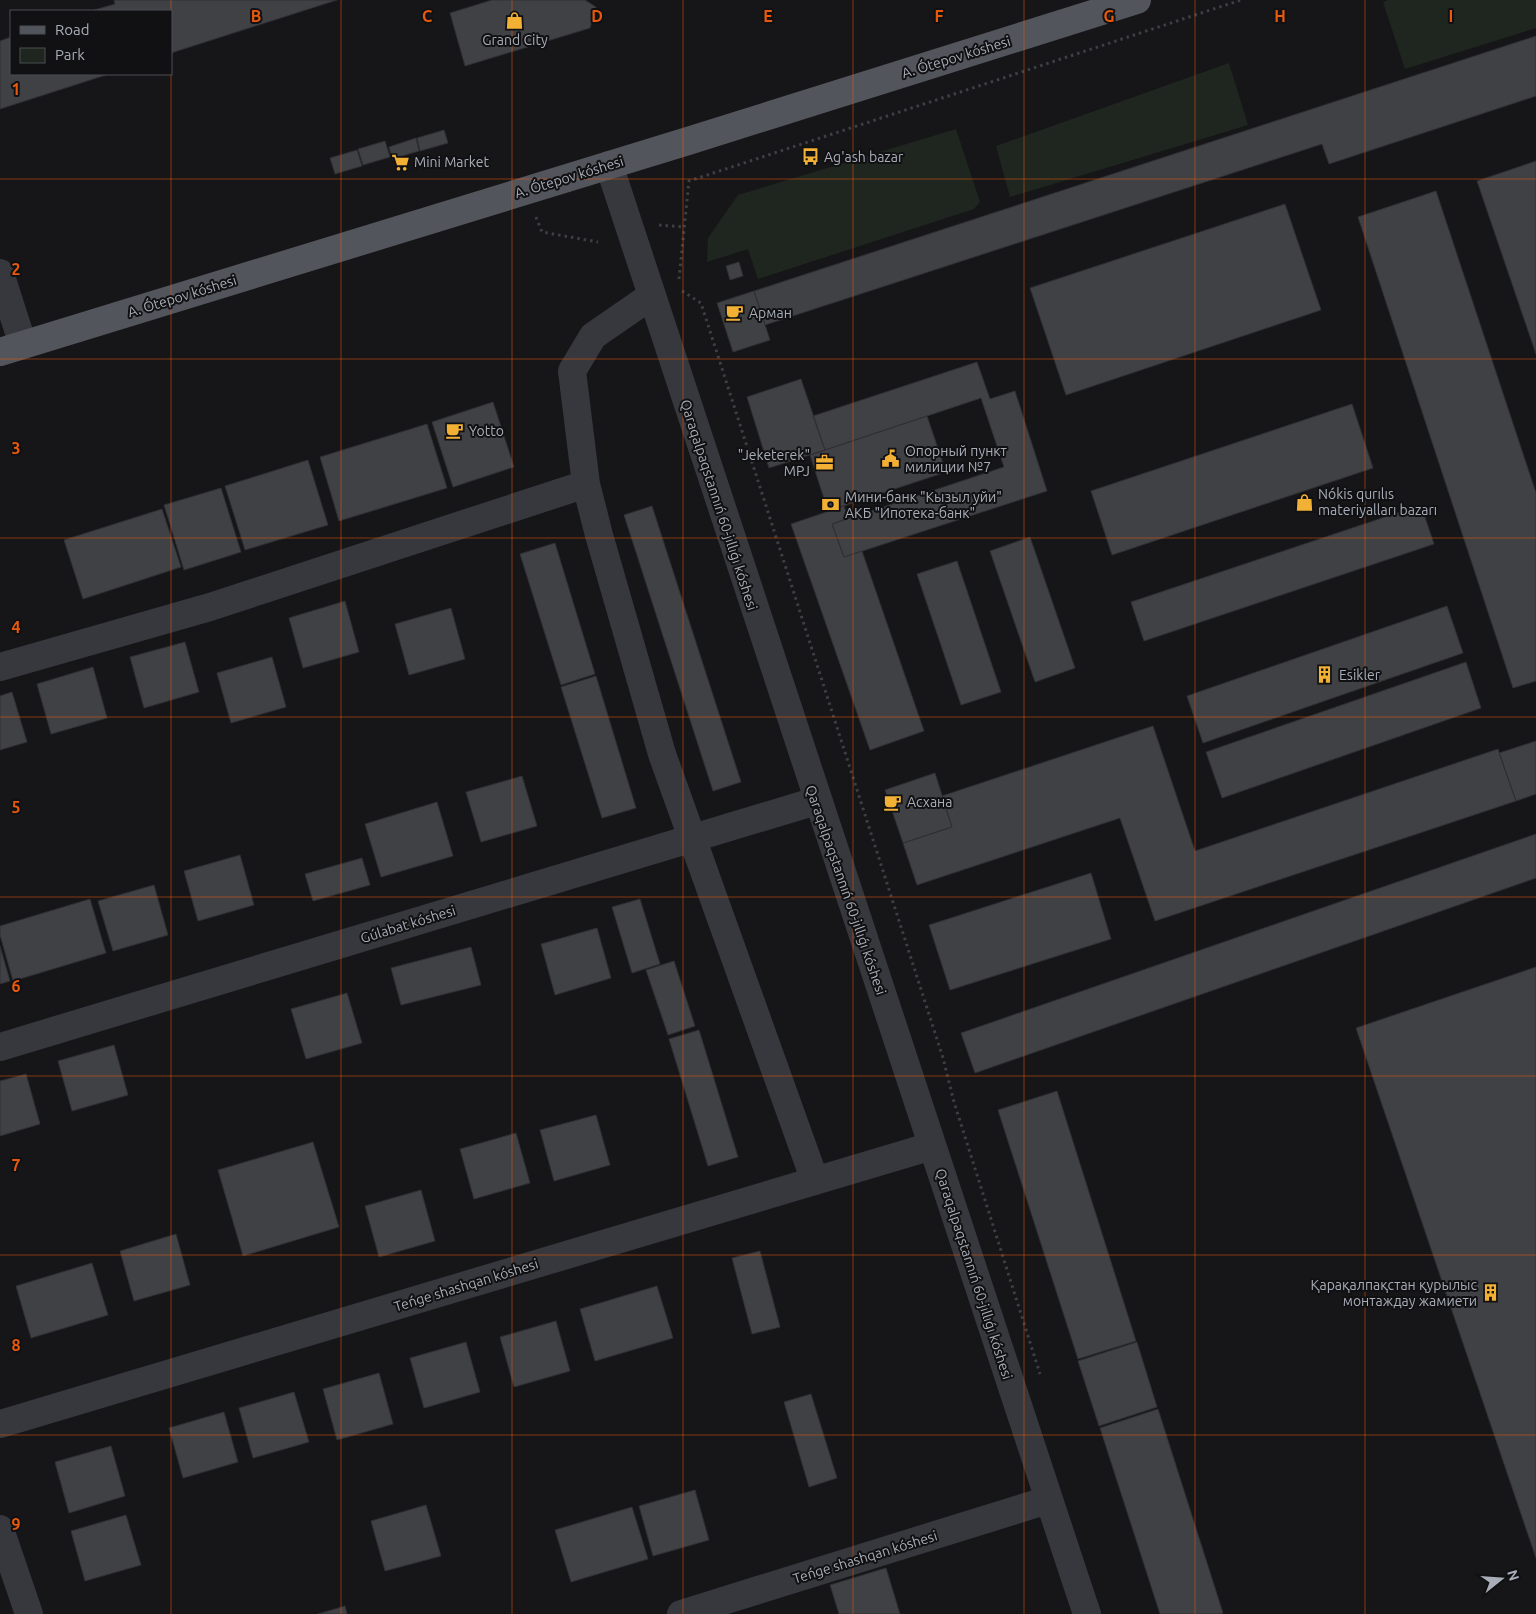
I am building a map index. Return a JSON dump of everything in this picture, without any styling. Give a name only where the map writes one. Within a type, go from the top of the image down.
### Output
[{"type":"main road","name":"A. Ótepov kóshesi","points":[[12,348],[609,165],[1137,0]]},
{"type":"street","name":"Qaraqalpaqstannıń 60-jıllıǵı kóshesi","points":[[609,165],[816,801],[1087,1614]]},
{"type":"street","points":[[0,273],[12,348]]},
{"type":"street","points":[[651,296],[593,336],[572,371],[586,484],[662,754],[815,1181]]},
{"type":"street","points":[[0,667],[210,607],[586,484]]},
{"type":"street","name":"Gúlabat kóshesi","points":[[0,1047],[816,801]]},
{"type":"street","name":"Teńge shashqan kóshesi","points":[[0,1424],[932,1146]]},
{"type":"street","name":"Teńge shashqan kóshesi","points":[[681,1614],[1048,1500]]},
{"type":"street","points":[[0,1529],[29,1614]]},
{"type":"path","points":[[1042,1378],[954,1102],[935,1032],[702,303],[678,288],[689,181],[1241,0]]},
{"type":"path","points":[[535,214],[542,232],[598,242]]},
{"type":"path","points":[[656,225],[683,227]]},
{"type":"green space","points":[[1388,0],[1536,0],[1536,28],[1405,69],[1383,2]]},
{"type":"green space","points":[[1229,63],[1248,125],[1010,197],[996,146]]},
{"type":"green space","points":[[956,129],[980,202],[974,209],[758,279],[748,249],[707,262],[708,238],[738,195]]},
{"type":"building","points":[[114,0],[337,0],[172,53],[172,10],[94,10],[115,4]]},
{"type":"building","points":[[492,0],[585,0],[596,7],[590,28],[465,66],[450,13]]},
{"type":"building","points":[[1536,36],[1536,96],[1329,164],[1322,144],[765,325],[754,291]]},
{"type":"building","points":[[10,37],[10,75],[106,75],[0,109],[0,41]]},
{"type":"building","points":[[444,130],[448,143],[420,151],[417,138]]},
{"type":"building","points":[[416,138],[419,151],[392,159],[389,147]]},
{"type":"building","points":[[385,141],[390,157],[363,165],[358,149]]},
{"type":"building","points":[[357,150],[362,166],[335,174],[330,158]]},
{"type":"building","points":[[1536,161],[1536,354],[1477,181]]},
{"type":"building","points":[[1436,191],[1536,493],[1536,681],[1513,688],[1358,217]]},
{"type":"building","points":[[1285,204],[1321,310],[1066,395],[1030,288]]},
{"type":"building","points":[[739,262],[743,276],[730,280],[726,266]]},
{"type":"building","points":[[754,291],[770,340],[733,352],[717,303]]},
{"type":"building","points":[[977,362],[990,399],[1015,391],[1047,491],[844,557],[832,524],[1004,467],[981,398],[825,450],[813,416]]},
{"type":"building","points":[[801,379],[825,450],[769,468],[747,397]]},
{"type":"building","points":[[493,402],[514,467],[453,487],[432,422]]},
{"type":"building","points":[[1352,404],[1373,468],[1112,555],[1091,491]]},
{"type":"building","points":[[927,416],[946,472],[828,511],[810,455]]},
{"type":"building","points":[[427,424],[447,488],[339,521],[320,457]]},
{"type":"building","points":[[308,460],[328,525],[245,550],[225,486]]},
{"type":"building","points":[[221,488],[241,552],[184,570],[164,505]]},
{"type":"building","points":[[1421,505],[1434,544],[1144,641],[1131,602]]},
{"type":"building","points":[[652,506],[741,782],[713,791],[624,515]]},
{"type":"building","points":[[844,506],[848,518],[832,524],[844,557],[862,551],[924,731],[870,750],[791,524]]},
{"type":"building","points":[[162,509],[181,567],[83,599],[64,540]]},
{"type":"building","points":[[1030,537],[1075,668],[1035,682],[990,551]]},
{"type":"building","points":[[555,543],[595,674],[561,685],[520,554]]},
{"type":"building","points":[[957,561],[1001,692],[961,705],[917,574]]},
{"type":"building","points":[[345,601],[359,652],[303,668],[289,618]]},
{"type":"building","name":"Esikler","points":[[1447,606],[1463,653],[1203,743],[1187,696]]},
{"type":"building","points":[[451,608],[465,659],[409,675],[395,624]]},
{"type":"building","points":[[185,642],[199,692],[144,708],[130,657]]},
{"type":"building","points":[[272,657],[286,707],[231,723],[217,673]]},
{"type":"building","points":[[1466,662],[1481,708],[1222,798],[1206,752]]},
{"type":"building","points":[[93,667],[107,718],[51,734],[37,684]]},
{"type":"building","points":[[596,676],[636,808],[602,818],[561,687]]},
{"type":"building","points":[[12,692],[27,742],[0,750],[0,696]]},
{"type":"building","points":[[1153,726],[1195,851],[1498,749],[1516,801],[1155,921],[1120,818],[917,885],[903,843],[952,827],[942,796]]},
{"type":"building","points":[[1536,741],[1536,794],[1516,801],[1499,753]]},
{"type":"building","points":[[935,773],[952,827],[903,843],[885,790]]},
{"type":"building","points":[[522,776],[537,826],[481,842],[466,792]]},
{"type":"building","points":[[437,802],[453,856],[381,877],[365,824]]},
{"type":"building","points":[[1536,834],[1536,878],[975,1073],[961,1033]]},
{"type":"building","points":[[240,855],[254,905],[198,921],[184,871]]},
{"type":"building","points":[[362,858],[370,885],[313,901],[305,874]]},
{"type":"building","points":[[1091,873],[1111,939],[950,990],[929,925]]},
{"type":"building","points":[[154,885],[168,935],[113,951],[98,901]]},
{"type":"building","points":[[90,899],[106,953],[13,981],[0,935],[0,926]]},
{"type":"building","points":[[640,899],[660,964],[632,973],[612,907]]},
{"type":"building","points":[[597,928],[611,978],[555,995],[541,944]]},
{"type":"building","points":[[0,946],[10,981],[0,984]]},
{"type":"building","points":[[471,947],[481,985],[401,1005],[391,968]]},
{"type":"building","points":[[674,961],[695,1026],[668,1035],[646,970]]},
{"type":"building","name":"Қарақалпақстан қурылыс монтаждау жамиети","points":[[1536,967],[1536,1558],[1356,1028]]},
{"type":"building","points":[[347,993],[362,1043],[306,1059],[291,1009]]},
{"type":"building","points":[[699,1030],[738,1157],[708,1166],[669,1039]]},
{"type":"building","points":[[114,1045],[128,1095],[72,1111],[58,1061]]},
{"type":"building","points":[[26,1074],[40,1124],[0,1136],[0,1081]]},
{"type":"building","points":[[1057,1091],[1136,1341],[1078,1359],[998,1110]]},
{"type":"building","points":[[596,1115],[610,1165],[554,1181],[540,1130]]},
{"type":"building","points":[[516,1133],[530,1183],[474,1199],[460,1149]]},
{"type":"building","points":[[313,1142],[339,1227],[243,1256],[218,1170]]},
{"type":"building","points":[[421,1190],[435,1241],[379,1257],[365,1206]]},
{"type":"building","points":[[176,1234],[190,1285],[134,1301],[120,1251]]},
{"type":"building","points":[[760,1251],[780,1327],[752,1334],[732,1258]]},
{"type":"building","points":[[92,1263],[108,1315],[31,1338],[16,1286]]},
{"type":"building","points":[[657,1286],[673,1338],[595,1361],[580,1309]]},
{"type":"building","points":[[556,1321],[570,1371],[514,1387],[500,1337]]},
{"type":"building","points":[[466,1342],[480,1392],[424,1408],[410,1358]]},
{"type":"building","points":[[1137,1342],[1157,1407],[1099,1426],[1078,1361]]},
{"type":"building","points":[[379,1373],[393,1424],[337,1440],[323,1389]]},
{"type":"building","points":[[294,1392],[309,1442],[253,1458],[239,1408]]},
{"type":"building","points":[[811,1394],[837,1478],[809,1487],[784,1402]]},
{"type":"building","points":[[1158,1409],[1223,1613],[1220,1614],[1160,1614],[1100,1428]]},
{"type":"building","points":[[224,1412],[238,1462],[183,1478],[169,1428]]},
{"type":"building","points":[[111,1446],[125,1496],[69,1513],[55,1462]]},
{"type":"building","points":[[695,1490],[709,1540],[653,1556],[639,1506]]},
{"type":"building","points":[[426,1505],[441,1556],[385,1571],[371,1521]]},
{"type":"building","points":[[632,1507],[648,1559],[571,1582],[555,1530]]},
{"type":"building","points":[[126,1515],[141,1565],[85,1581],[71,1531]]},
{"type":"building","points":[[886,1568],[900,1614],[839,1614],[830,1585]]},
{"type":"building","points":[[345,1606],[347,1614],[318,1614]]},
{"type":"place","name":"Grand City","points":[[515,20]]},
{"type":"place","name":"Ag'ash bazar","points":[[810,157]]},
{"type":"place","name":"Mini Market","points":[[400,162]]},
{"type":"place","name":"Арман","points":[[735,313]]},
{"type":"place","name":"Yotto","points":[[455,431]]},
{"type":"place","name":"Опорный пункт милиции №7","points":[[891,459]]},
{"type":"place","name":"\"Jeketerek\" MPJ","points":[[824,463]]},
{"type":"place","name":"Nókis qurılıs materiyalları bazarı","points":[[1304,502]]},
{"type":"place","name":"Мини-банк \"Кызыл уйи\" АКБ \"Ипотека-банк\"","points":[[831,505]]},
{"type":"place","name":"Esikler","points":[[1325,675]]},
{"type":"place","name":"Асхана","points":[[893,802]]},
{"type":"place","name":"Қарақалпақстан қурылыс монтаждау жамиети","points":[[1491,1293]]}]
